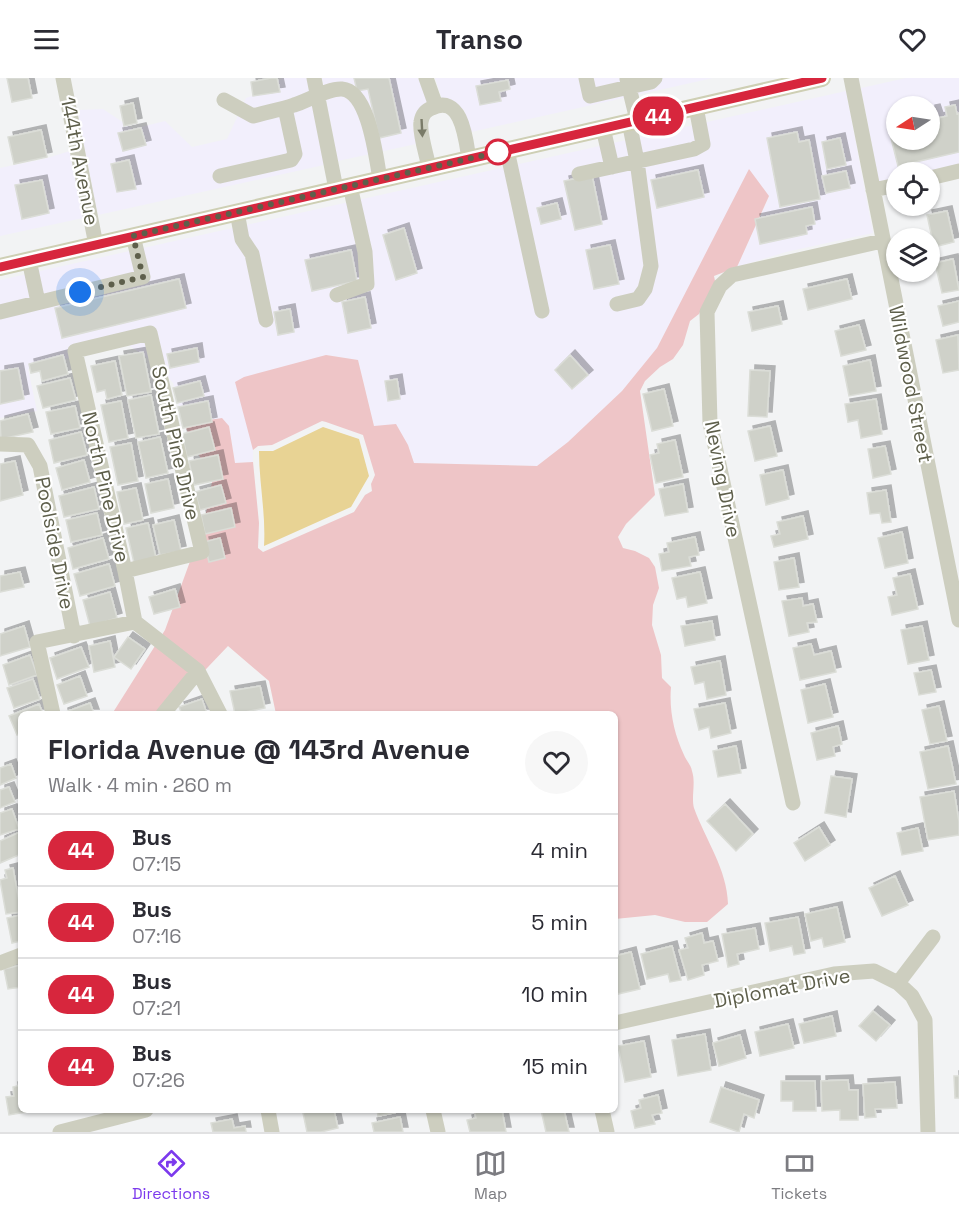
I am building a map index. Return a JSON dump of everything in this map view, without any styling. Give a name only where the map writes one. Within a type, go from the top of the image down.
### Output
[{"type":"main road","points":[[0,267],[822,78]]},
{"type":"street","name":"144th Avenue","points":[[63,78],[96,245]]},
{"type":"street","points":[[314,78],[343,188],[365,252],[367,284],[338,295]]},
{"type":"street","points":[[426,78],[436,106]]},
{"type":"street","points":[[586,78],[590,96],[628,83],[651,82],[655,78]]},
{"type":"street","name":"Wildwood Street","points":[[851,78],[959,620]]},
{"type":"street","points":[[617,304],[639,299],[645,289],[651,266],[628,83]]},
{"type":"street","points":[[224,100],[253,116],[285,108],[335,90],[344,89],[352,92],[359,100],[368,120],[380,179]]},
{"type":"street","points":[[429,168],[420,125],[425,113],[436,106],[448,107],[458,115],[469,159]]},
{"type":"street","points":[[579,174],[694,149],[703,144],[696,107]]},
{"type":"street","points":[[220,176],[291,160],[295,154],[285,108]]},
{"type":"street","points":[[603,128],[612,167]]},
{"type":"street","points":[[507,150],[542,311]]},
{"type":"street","points":[[940,176],[959,171]]},
{"type":"street","points":[[873,190],[886,187]]},
{"type":"street","points":[[237,212],[242,239],[252,254],[266,320]]},
{"type":"street","points":[[0,312],[143,277],[133,236]]},
{"type":"street","name":"Neving Drive","points":[[793,803],[710,423],[707,312],[720,286],[732,275],[882,241]]},
{"type":"street","points":[[29,260],[38,302]]},
{"type":"street","name":"North Pine Drive","points":[[135,622],[75,351],[150,333]]},
{"type":"street","name":"South Pine Drive","points":[[125,571],[202,552],[150,333]]},
{"type":"street","name":"Poolside Drive","points":[[0,444],[28,445],[40,466],[74,636]]},
{"type":"street","points":[[52,711],[37,642],[135,622],[198,671],[218,711]]},
{"type":"street","points":[[165,711],[198,671]]},
{"type":"street","points":[[898,983],[933,937]]},
{"type":"street","points":[[0,963],[18,957]]},
{"type":"street","name":"Diplomat Drive","points":[[618,1022],[834,974],[874,971],[898,983],[912,996],[925,1020],[928,1132]]},
{"type":"street","points":[[60,1132],[134,1113]]},
{"type":"street","points":[[269,1113],[272,1132]]},
{"type":"street","points":[[434,1113],[438,1132]]},
{"type":"street","points":[[603,1113],[607,1132]]},
{"type":"shaded area","points":[[282,78],[307,78],[324,165],[98,215],[77,110],[103,109],[133,129],[165,121],[192,147],[227,139],[246,98],[266,91]]},
{"type":"shaded area","points":[[322,78],[418,78],[427,102],[414,117],[416,144],[338,161]]},
{"type":"shaded area","points":[[435,78],[713,78],[471,132],[464,110],[453,101],[442,99]]},
{"type":"shaded area","points":[[906,78],[959,78],[959,165],[940,169],[940,162],[886,162],[886,180],[879,182],[861,88]]},
{"type":"shaded area","points":[[846,91],[873,233],[786,252],[737,267],[769,197],[749,170],[657,348],[622,391],[568,442],[537,466],[414,463],[408,445],[374,426],[358,360],[326,355],[236,382],[247,420],[253,462],[235,463],[229,426],[184,424],[173,383],[155,363],[125,343],[28,369],[37,411],[0,418],[0,280]]},
{"type":"shaded area","points":[[70,151],[83,218],[0,236],[0,168]]},
{"type":"shaded area","points":[[749,169],[769,196],[737,267],[714,276],[715,281],[699,314],[690,321],[683,345],[673,359],[645,381],[640,391],[655,495],[626,524],[618,537],[623,548],[649,558],[655,567],[659,588],[653,605],[652,625],[661,655],[662,678],[671,687],[675,730],[680,747],[692,771],[694,808],[720,867],[727,891],[728,904],[707,922],[685,922],[655,915],[618,919],[618,711],[275,711],[269,681],[228,646],[168,711],[114,711],[165,630],[204,523],[212,482],[184,424],[222,418],[229,426],[235,463],[253,462],[259,523],[258,548],[263,552],[354,512],[365,495],[372,491],[371,484],[375,475],[363,435],[322,421],[272,445],[258,446],[253,450],[235,382],[244,377],[326,355],[358,360],[374,426],[396,424],[408,445],[414,463],[537,466],[568,442],[622,391],[657,348]]},
{"type":"shaded area","points":[[323,427],[359,439],[369,476],[351,507],[264,546],[259,451],[273,451]]},
{"type":"building","points":[[7,78],[28,78],[32,98],[12,102]]},
{"type":"building","points":[[277,78],[280,92],[253,96],[251,82]]},
{"type":"building","points":[[354,78],[389,78],[401,133],[379,138],[368,89],[357,91]]},
{"type":"building","points":[[508,80],[510,89],[499,92],[501,101],[480,105],[476,86]]},
{"type":"building","points":[[133,103],[137,123],[124,126],[120,106]]},
{"type":"building","points":[[955,105],[957,114],[959,113],[959,152],[915,162],[897,162],[894,150],[940,150],[940,118],[947,116],[945,107]]},
{"type":"building","points":[[141,128],[146,145],[123,151],[118,133]]},
{"type":"building","points":[[41,130],[47,157],[14,164],[8,137]]},
{"type":"building","points":[[797,132],[799,142],[809,140],[820,199],[780,207],[767,138]]},
{"type":"building","points":[[840,138],[846,165],[827,169],[822,142]]},
{"type":"building","points":[[129,160],[136,189],[117,192],[111,164]]},
{"type":"building","points":[[698,170],[704,197],[657,208],[651,180]]},
{"type":"building","points":[[846,171],[850,188],[826,193],[822,176]]},
{"type":"building","points":[[592,175],[602,224],[575,230],[564,181]]},
{"type":"building","points":[[42,180],[49,213],[22,219],[15,185]]},
{"type":"building","points":[[557,203],[561,219],[541,224],[537,208]]},
{"type":"building","points":[[812,207],[815,224],[806,226],[807,234],[760,244],[755,219]]},
{"type":"building","points":[[947,211],[954,242],[940,246],[940,228],[930,228],[927,216],[940,216],[940,212]]},
{"type":"building","points":[[404,228],[417,273],[396,280],[383,235]]},
{"type":"building","points":[[610,245],[619,284],[594,289],[586,250]]},
{"type":"building","points":[[351,250],[357,281],[312,291],[305,260]]},
{"type":"building","points":[[953,259],[959,290],[942,293],[939,282],[940,262]]},
{"type":"building","points":[[179,279],[186,308],[62,338],[55,308]]},
{"type":"building","points":[[847,279],[852,299],[808,310],[803,289]]},
{"type":"building","points":[[365,297],[371,328],[348,333],[342,302]]},
{"type":"building","points":[[959,301],[959,322],[943,326],[938,306]]},
{"type":"building","points":[[778,306],[782,324],[752,331],[748,312]]},
{"type":"building","points":[[290,309],[294,332],[278,335],[274,312]]},
{"type":"building","points":[[859,325],[866,350],[841,356],[835,331]]},
{"type":"building","points":[[958,335],[959,370],[943,373],[936,340]]},
{"type":"building","points":[[197,348],[199,362],[170,368],[167,354]]},
{"type":"building","points":[[143,352],[151,392],[127,396],[119,356]]},
{"type":"building","points":[[63,355],[68,374],[42,381],[40,371],[31,373],[29,364]]},
{"type":"building","points":[[570,355],[588,375],[572,389],[555,370]]},
{"type":"building","points":[[870,360],[876,391],[849,396],[843,366]]},
{"type":"building","points":[[115,361],[122,395],[107,399],[105,390],[97,392],[91,366]]},
{"type":"building","points":[[18,368],[24,399],[0,404],[0,371]]},
{"type":"building","points":[[750,370],[770,371],[767,417],[748,416]]},
{"type":"building","points":[[70,378],[76,400],[43,408],[37,386]]},
{"type":"building","points":[[397,379],[400,399],[388,401],[385,381]]},
{"type":"building","points":[[200,381],[204,396],[177,403],[173,388]]},
{"type":"building","points":[[664,389],[673,426],[652,431],[643,394]]},
{"type":"building","points":[[151,395],[159,434],[136,438],[128,400]]},
{"type":"building","points":[[876,399],[882,434],[861,438],[858,420],[848,422],[845,404]]},
{"type":"building","points":[[121,401],[128,438],[109,442],[101,405]]},
{"type":"building","points":[[208,401],[212,422],[183,428],[178,407]]},
{"type":"building","points":[[75,406],[80,428],[51,434],[46,412]]},
{"type":"building","points":[[28,414],[33,432],[1,439],[0,421]]},
{"type":"building","points":[[770,426],[777,456],[755,461],[748,431]]},
{"type":"building","points":[[209,427],[215,450],[187,457],[182,434]]},
{"type":"building","points":[[81,432],[87,455],[54,463],[49,440]]},
{"type":"building","points":[[160,437],[168,473],[146,478],[138,442]]},
{"type":"building","points":[[675,440],[683,477],[656,483],[650,455],[659,453],[657,444]]},
{"type":"building","points":[[131,443],[138,481],[118,485],[110,447]]},
{"type":"building","points":[[885,446],[891,474],[873,478],[868,449]]},
{"type":"building","points":[[218,455],[223,479],[194,485],[189,461]]},
{"type":"building","points":[[84,460],[90,482],[62,490],[56,468]]},
{"type":"building","points":[[15,461],[23,495],[0,501],[0,464]]},
{"type":"building","points":[[783,470],[789,499],[766,505],[760,475]]},
{"type":"building","points":[[168,479],[174,508],[151,513],[145,484]]},
{"type":"building","points":[[683,484],[688,512],[665,516],[659,489]]},
{"type":"building","points":[[221,485],[226,503],[200,510],[195,492]]},
{"type":"building","points":[[94,487],[99,509],[64,517],[59,496]]},
{"type":"building","points":[[136,488],[143,520],[124,524],[117,492]]},
{"type":"building","points":[[886,490],[891,522],[882,523],[880,513],[870,514],[867,493]]},
{"type":"building","points":[[231,508],[235,527],[205,534],[201,515]]},
{"type":"building","points":[[97,513],[102,535],[71,542],[66,520]]},
{"type":"building","points":[[803,516],[808,539],[774,547],[771,536],[780,534],[777,522]]},
{"type":"building","points":[[174,520],[181,551],[160,555],[153,525]]},
{"type":"building","points":[[148,523],[156,558],[134,563],[126,528]]},
{"type":"building","points":[[902,532],[908,563],[885,568],[878,538]]},
{"type":"building","points":[[695,537],[699,555],[689,557],[691,566],[662,571],[659,554],[669,552],[667,543]]},
{"type":"building","points":[[103,538],[109,559],[73,569],[68,548]]},
{"type":"building","points":[[220,538],[225,558],[209,562],[204,542]]},
{"type":"building","points":[[794,558],[799,587],[779,590],[774,562]]},
{"type":"building","points":[[109,564],[115,586],[80,596],[74,574]]},
{"type":"building","points":[[20,572],[24,587],[0,592],[0,576]]},
{"type":"building","points":[[700,572],[707,603],[688,607],[686,597],[677,599],[672,578]]},
{"type":"building","points":[[910,574],[918,609],[892,615],[888,597],[897,595],[893,578]]},
{"type":"building","points":[[175,589],[180,607],[154,614],[149,597]]},
{"type":"building","points":[[110,592],[117,618],[90,626],[83,600]]},
{"type":"building","points":[[802,598],[803,606],[813,604],[817,622],[807,623],[809,632],[789,636],[782,601]]},
{"type":"building","points":[[712,621],[715,640],[685,646],[681,626]]},
{"type":"building","points":[[24,626],[30,647],[0,656],[0,634]]},
{"type":"building","points":[[922,626],[929,660],[908,664],[901,630]]},
{"type":"building","points":[[128,637],[145,649],[131,669],[114,657]]},
{"type":"building","points":[[110,641],[115,667],[94,672],[89,646]]},
{"type":"building","points":[[811,644],[814,655],[831,651],[836,672],[800,680],[793,648]]},
{"type":"building","points":[[81,647],[89,667],[57,679],[50,658]]},
{"type":"building","points":[[30,655],[37,675],[9,685],[3,665]]},
{"type":"building","points":[[720,661],[726,695],[707,699],[704,682],[695,684],[691,667]]},
{"type":"building","points":[[931,670],[936,692],[919,695],[914,673]]},
{"type":"building","points":[[80,676],[87,696],[64,704],[57,685]]},
{"type":"building","points":[[33,679],[40,699],[14,708],[7,688]]},
{"type":"building","points":[[825,684],[833,717],[808,723],[801,690]]},
{"type":"building","points":[[260,686],[265,708],[234,711],[230,691]]},
{"type":"building","points":[[202,699],[206,711],[181,711],[179,707]]},
{"type":"building","points":[[90,703],[93,711],[68,711]]},
{"type":"building","points":[[725,703],[731,733],[711,738],[709,727],[699,730],[694,709]]},
{"type":"building","points":[[39,704],[42,711],[22,711]]},
{"type":"building","points":[[939,706],[947,741],[930,744],[922,710]]},
{"type":"building","points":[[18,712],[17,735],[9,716]]},
{"type":"building","points":[[838,726],[842,744],[833,747],[835,756],[817,760],[811,733]]},
{"type":"building","points":[[736,746],[741,773],[718,777],[713,751]]},
{"type":"building","points":[[948,746],[956,784],[928,789],[920,752]]},
{"type":"building","points":[[11,764],[16,778],[0,785],[0,768]]},
{"type":"building","points":[[831,776],[852,779],[846,817],[825,813]]},
{"type":"building","points":[[9,787],[15,802],[0,808],[0,790]]},
{"type":"building","points":[[954,791],[959,835],[928,840],[920,797]]},
{"type":"building","points":[[725,804],[753,834],[736,851],[707,821]]},
{"type":"building","points":[[12,809],[18,829],[0,835],[0,813]]},
{"type":"building","points":[[819,827],[830,845],[805,861],[794,843]]},
{"type":"building","points":[[918,828],[923,851],[902,855],[897,833]]},
{"type":"building","points":[[18,833],[18,855],[0,863],[0,841]]},
{"type":"building","points":[[13,868],[18,896],[18,912],[6,914],[0,880],[7,878],[5,870]]},
{"type":"building","points":[[895,876],[908,905],[882,916],[869,888]]},
{"type":"building","points":[[837,907],[845,942],[824,947],[822,938],[811,941],[805,914]]},
{"type":"building","points":[[18,916],[18,942],[12,943],[7,918]]},
{"type":"building","points":[[798,917],[805,953],[794,955],[792,946],[770,951],[765,923]]},
{"type":"building","points":[[755,928],[759,949],[737,954],[739,964],[728,967],[722,934]]},
{"type":"building","points":[[702,933],[704,943],[713,941],[718,961],[702,965],[704,975],[688,980],[679,950],[688,948],[685,938]]},
{"type":"building","points":[[672,946],[681,980],[670,982],[668,974],[647,979],[641,954]]},
{"type":"building","points":[[631,952],[640,989],[618,994],[618,955]]},
{"type":"building","points":[[18,966],[18,987],[8,989],[4,969]]},
{"type":"building","points":[[873,1011],[890,1025],[876,1041],[859,1026]]},
{"type":"building","points":[[832,1016],[836,1036],[804,1043],[799,1024]]},
{"type":"building","points":[[788,1024],[794,1048],[760,1056],[755,1032]]},
{"type":"building","points":[[705,1034],[711,1070],[678,1076],[672,1040]]},
{"type":"building","points":[[740,1035],[746,1058],[719,1066],[713,1043]]},
{"type":"building","points":[[644,1041],[651,1077],[625,1082],[618,1046]]},
{"type":"building","points":[[954,1076],[959,1076],[959,1098],[955,1098]]},
{"type":"building","points":[[848,1080],[849,1090],[858,1090],[858,1120],[840,1120],[840,1110],[822,1111],[821,1081]]},
{"type":"building","points":[[781,1081],[815,1081],[816,1111],[793,1111],[793,1101],[781,1101]]},
{"type":"building","points":[[895,1082],[897,1108],[875,1109],[876,1117],[865,1118],[863,1084]]},
{"type":"building","points":[[18,1086],[18,1113],[20,1113],[9,1115],[6,1097],[14,1096],[13,1087]]},
{"type":"building","points":[[721,1087],[759,1100],[754,1118],[744,1114],[739,1132],[710,1122]]},
{"type":"building","points":[[658,1095],[662,1113],[652,1115],[655,1124],[635,1128],[631,1111],[641,1108],[639,1100]]},
{"type":"building","points":[[303,1113],[335,1113],[338,1128],[307,1132]]},
{"type":"building","points":[[475,1113],[503,1113],[506,1132],[470,1132],[467,1120],[476,1118]]},
{"type":"building","points":[[542,1113],[565,1113],[569,1132],[546,1132]]},
{"type":"building","points":[[400,1117],[403,1132],[374,1132],[372,1123]]},
{"type":"building","points":[[232,1119],[234,1128],[245,1126],[246,1132],[213,1132],[211,1123]]},
{"type":"bus line","name":"44","points":[[0,267],[822,78]]},
{"type":"route","points":[[80,292],[143,277],[133,236],[507,150],[498,152]]}]
